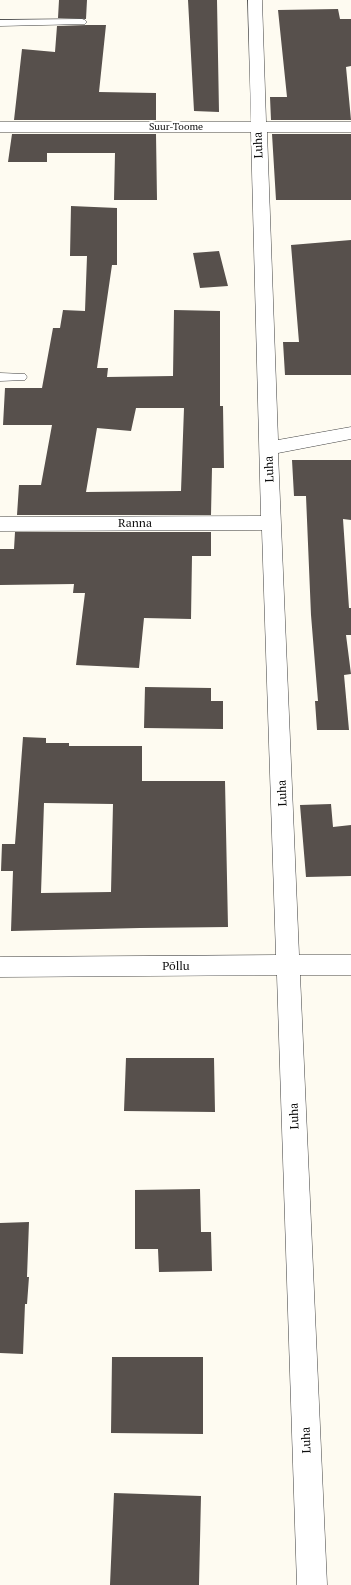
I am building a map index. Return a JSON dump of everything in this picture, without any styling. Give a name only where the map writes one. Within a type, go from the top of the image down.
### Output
[{"type":"street","name":"Luha","points":[[255,0],[268,448],[312,1585]]},
{"type":"street","name":"Suur-Toome","points":[[0,127],[351,127]]},
{"type":"street","points":[[268,448],[351,433]]},
{"type":"street","name":"Ranna","points":[[0,524],[271,523]]},
{"type":"street","name":"Põllu","points":[[0,967],[351,965]]},
{"type":"lane","points":[[0,23],[82,22]]},
{"type":"lane","points":[[0,377],[21,377]]},
{"type":"building","points":[[59,0],[87,0],[86,19],[58,18]]},
{"type":"building","points":[[188,0],[217,0],[219,112],[194,111]]},
{"type":"building","points":[[338,9],[340,19],[351,19],[351,66],[346,67],[351,120],[271,120],[270,97],[287,97],[278,10]]},
{"type":"building","points":[[106,25],[99,92],[156,93],[156,120],[14,120],[22,49],[55,52],[57,26]]},
{"type":"building","points":[[12,134],[156,134],[157,200],[114,200],[115,153],[47,153],[47,162],[8,162]]},
{"type":"building","points":[[272,134],[351,134],[351,200],[276,200]]},
{"type":"building","points":[[71,206],[117,208],[117,265],[112,265],[97,368],[108,368],[107,377],[173,376],[174,310],[220,311],[220,406],[223,406],[224,468],[212,468],[211,515],[17,515],[19,485],[41,485],[52,425],[3,425],[5,388],[42,388],[53,328],[60,328],[63,310],[85,311],[87,256],[70,256]],"holes":[[[136,408],[184,408],[181,491],[86,492],[97,428],[131,431]]]},
{"type":"building","points":[[351,240],[351,375],[285,375],[283,342],[299,342],[291,245]]},
{"type":"building","points":[[219,251],[228,286],[200,288],[193,253]]},
{"type":"building","points":[[292,460],[351,460],[351,520],[343,519],[349,608],[351,608],[351,635],[346,635],[351,674],[344,675],[349,730],[317,730],[315,701],[318,701],[311,615],[306,496],[294,496]]},
{"type":"building","points":[[15,532],[211,532],[211,556],[192,556],[191,619],[144,618],[139,668],[76,665],[85,593],[73,593],[74,584],[0,585],[0,549],[14,549]]},
{"type":"building","points":[[145,687],[211,688],[211,701],[223,701],[223,729],[144,728]]},
{"type":"building","points":[[23,737],[46,738],[46,743],[69,743],[69,746],[142,746],[142,781],[225,781],[228,927],[11,931],[13,871],[1,871],[2,844],[15,844]],"holes":[[[44,803],[113,804],[111,892],[41,893]]]},
{"type":"building","points":[[331,804],[333,827],[351,825],[351,876],[306,877],[300,805]]},
{"type":"building","points":[[126,1058],[214,1058],[215,1112],[124,1111]]},
{"type":"building","points":[[200,1189],[201,1232],[211,1232],[212,1271],[159,1272],[158,1249],[135,1249],[135,1190]]},
{"type":"building","points":[[29,1222],[27,1277],[29,1277],[27,1304],[25,1304],[23,1354],[0,1353],[0,1223]]},
{"type":"building","points":[[112,1357],[203,1357],[203,1434],[111,1433]]},
{"type":"building","points":[[114,1493],[201,1496],[199,1585],[110,1585]]}]
